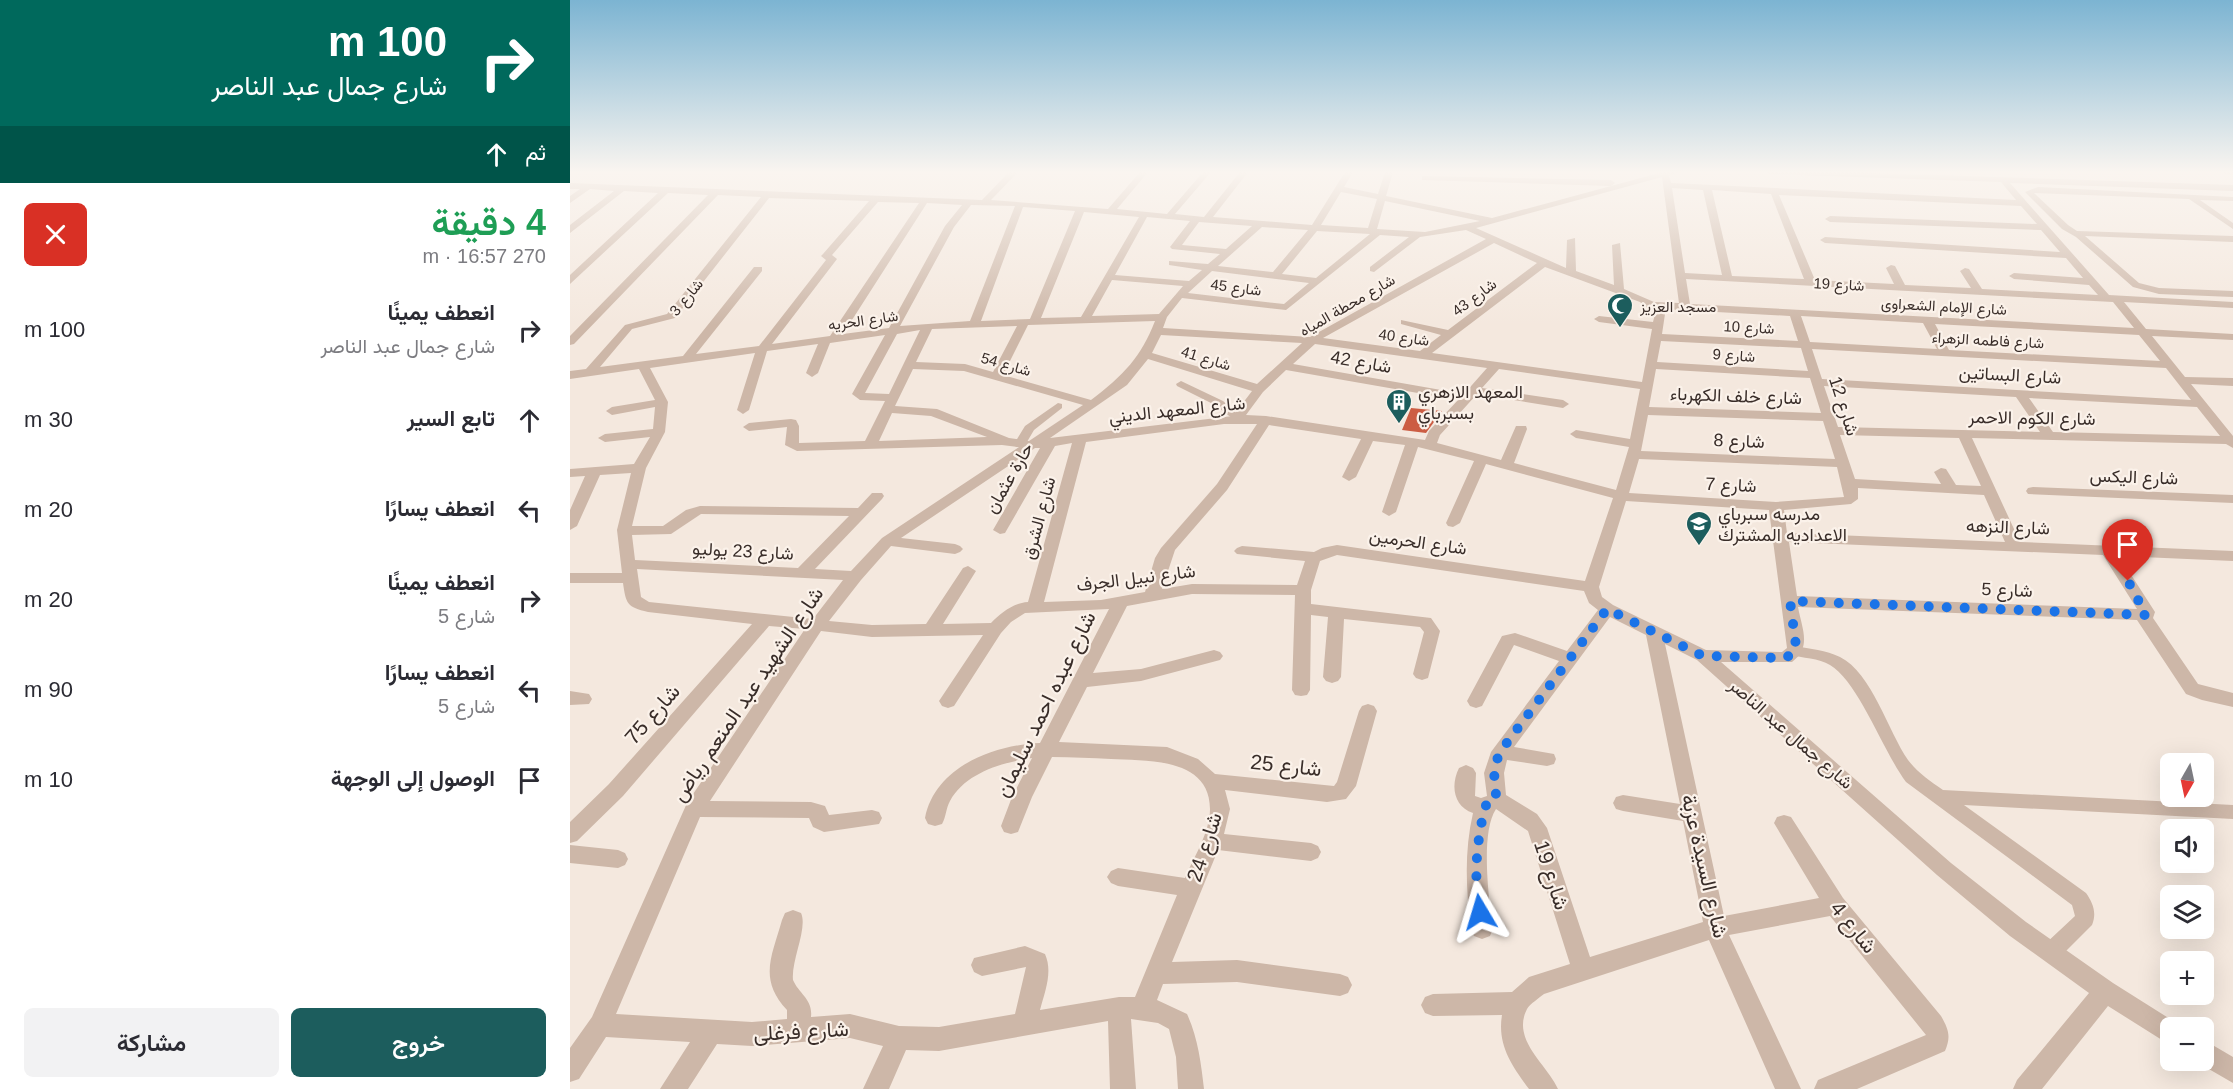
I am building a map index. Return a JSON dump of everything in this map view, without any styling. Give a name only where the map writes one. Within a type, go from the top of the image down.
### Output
[{"type":"street","points":[[570,281],[631,223]]},
{"type":"street","points":[[570,342],[686,223]]},
{"type":"street","name":"شارع 3","points":[[590,373],[627,327],[639,323],[661,321],[671,316],[745,223]]},
{"type":"street","points":[[743,410],[762,349],[832,259],[826,256],[855,223]]},
{"type":"street","points":[[812,373],[830,339],[909,223]]},
{"type":"street","points":[[952,223],[858,394],[945,416],[1020,444]]},
{"type":"street","points":[[975,323],[1013,223]]},
{"type":"street","points":[[996,377],[1030,321],[1073,223]]},
{"type":"street","points":[[1085,319],[1139,223]]},
{"type":"street","points":[[1198,223],[1175,247],[1227,252]]},
{"type":"street","points":[[1249,223],[1417,235],[1441,233],[1483,223]]},
{"type":"street","points":[[1275,276],[1318,223]]},
{"type":"street","points":[[1172,262],[1318,281],[1375,231],[1377,223]]},
{"type":"street","points":[[1675,223],[1685,306]]},
{"type":"street","points":[[1715,223],[1728,278]]},
{"type":"street","points":[[1787,223],[1811,283]]},
{"type":"street","points":[[1946,223],[2043,226]]},
{"type":"street","points":[[2040,223],[2091,282],[2143,332],[2231,440]]},
{"type":"street","name":"شارع الشهيد عبد المنعم رياض","points":[[570,1070],[600,1025],[694,809],[817,625],[855,576],[887,541],[1020,444],[1093,404],[1123,382],[1146,355],[1161,316],[1179,295],[1260,224]]},
{"type":"street","name":"شارع الإمام الشعراوى","points":[[1467,227],[1544,263],[1649,302],[1795,313],[2233,337]]},
{"type":"street","points":[[1374,268],[1417,235]]},
{"type":"street","name":"شارع محطة المياه","points":[[1237,419],[1258,389],[1312,340],[1492,240]]},
{"type":"street","points":[[1571,273],[1572,240]]},
{"type":"street","points":[[1825,240],[2068,255]]},
{"type":"street","points":[[1617,245],[1619,291]]},
{"type":"street","name":"شارع 43","points":[[1422,355],[1544,263]]},
{"type":"street","points":[[1891,268],[1901,287]]},
{"type":"street","points":[[684,361],[758,269]]},
{"type":"street","points":[[1965,271],[1978,291]]},
{"type":"street","points":[[1109,276],[1190,284]]},
{"type":"street","name":"شارع 19","points":[[1681,276],[2111,299]]},
{"type":"street","points":[[2014,276],[2091,282]]},
{"type":"street","name":"شارع 45","points":[[1179,295],[1277,307],[1289,305],[1318,281]]},
{"type":"street","points":[[2111,299],[2233,305]]},
{"type":"street","points":[[1591,587],[1635,449],[1660,314],[1649,302]]},
{"type":"street","name":"شارع 12","points":[[1795,313],[1849,483]]},
{"type":"street","name":"شارع الحريه","points":[[570,375],[928,326],[1161,316]]},
{"type":"street","name":"شارع 10","points":[[1599,319],[1657,332],[1805,344]]},
{"type":"street","points":[[1927,320],[1945,352]]},
{"type":"street","points":[[1405,322],[1450,334]]},
{"type":"street","points":[[870,446],[928,326]]},
{"type":"street","name":"شارع 40","points":[[1155,331],[1312,340],[1647,386]]},
{"type":"street","name":"شارع فاطمه الزهراء","points":[[1805,344],[2170,365]]},
{"type":"street","name":"شارع 41","points":[[1146,355],[1258,389]]},
{"type":"street","name":"شارع 54","points":[[909,365],[960,367],[1093,404]]},
{"type":"street","points":[[1430,445],[1434,434],[1496,365]]},
{"type":"street","name":"شارع 9","points":[[1651,365],[1816,378]]},
{"type":"street","points":[[643,366],[662,402],[660,432],[639,468],[624,530],[633,599],[638,604],[648,607],[872,631],[994,629]]},
{"type":"street","name":"شارع 42","points":[[1283,366],[1472,394],[1563,404]]},
{"type":"street","name":"شارع البساتين","points":[[1816,378],[2020,394],[2201,404]]},
{"type":"street","points":[[2181,380],[2233,382]]},
{"type":"street","points":[[2020,394],[2049,436]]},
{"type":"street","points":[[612,411],[662,402]]},
{"type":"street","name":"شارع خلف الكهرباء","points":[[1642,411],[1828,417]]},
{"type":"street","name":"شارع المعهد الديني","points":[[749,427],[791,423],[793,426],[792,445],[802,447],[1049,444],[1237,419],[1266,420],[1430,445],[1621,496]]},
{"type":"street","points":[[1152,595],[1163,558],[1169,548],[1222,487],[1266,420]]},
{"type":"street","points":[[1506,465],[1521,429]]},
{"type":"street","name":"شارع الكوم الاحمر","points":[[1833,431],[2231,440]]},
{"type":"street","points":[[605,438],[660,432]]},
{"type":"street","name":"شارع 8","points":[[1576,434],[1635,449],[1843,463]]},
{"type":"street","points":[[1964,434],[2015,547]]},
{"type":"street","points":[[1349,477],[1369,436]]},
{"type":"street","name":"شارع الشرق","points":[[1035,606],[1080,440]]},
{"type":"street","points":[[1389,512],[1413,442]]},
{"type":"street","name":"حارة عثمان","points":[[1000,530],[1049,444]]},
{"type":"street","points":[[1453,523],[1482,459]]},
{"type":"street","points":[[570,473],[639,468]]},
{"type":"street","points":[[570,526],[594,472]]},
{"type":"street","points":[[1941,472],[1951,489]]},
{"type":"street","points":[[1849,483],[1989,491]]},
{"type":"street","name":"شارع 7","points":[[1621,496],[1776,506],[1846,501],[1853,496],[1849,483]]},
{"type":"street","name":"شارع اليكس","points":[[2033,491],[2233,499]]},
{"type":"street","points":[[801,574],[877,496]]},
{"type":"street","points":[[1703,656],[1786,658],[1795,651],[1776,506]]},
{"type":"street","points":[[624,530],[666,531],[691,513],[700,510],[861,512]]},
{"type":"street","name":"شارع النزهه","points":[[1780,537],[2233,556]]},
{"type":"street","points":[[887,541],[956,549]]},
{"type":"street","name":"شارع الحرمين","points":[[1242,551],[1314,557],[1322,556],[1327,551],[1337,550],[1591,587]]},
{"type":"street","points":[[2108,551],[2147,612],[2143,616],[2192,689],[2202,694],[2233,700]]},
{"type":"street","points":[[1301,690],[1303,590],[1314,557]]},
{"type":"street","name":"شارع 23 يوليو","points":[[570,578],[629,571],[855,576]]},
{"type":"street","points":[[931,630],[968,571]]},
{"type":"street","name":"شارع جمال عبد الناصر","points":[[1591,587],[1595,598],[1607,609],[1703,656],[1944,868],[2018,928],[2105,991],[2160,1026]]},
{"type":"street","name":"شارع نبيل الجرف","points":[[948,701],[994,629],[1014,611],[1035,606],[1081,606],[1121,602],[1192,589],[1303,590]]},
{"type":"street","name":"شارع 5","points":[[1790,601],[2143,616]]},
{"type":"street","name":"شارع عبده احمد سليمان","points":[[1011,826],[1022,797],[1121,602]]},
{"type":"street","points":[[1304,609],[1425,622],[1432,632],[1422,674]]},
{"type":"street","points":[[1482,929],[1475,863],[1479,834],[1491,803],[1494,773],[1500,752],[1607,609]]},
{"type":"street","points":[[1332,677],[1336,612]]},
{"type":"street","name":"شارع 75","points":[[570,835],[616,790],[765,620]]},
{"type":"street","name":"شارع السيدة عزبة","points":[[1654,632],[1715,928],[1788,1089]]},
{"type":"street","points":[[1476,701],[1508,640],[1515,639],[1570,657]]},
{"type":"street","points":[[1080,681],[1141,675],[1214,656]]},
{"type":"street","name":"شارع 25","points":[[1211,781],[1327,794],[1339,793],[1346,786],[1368,711]]},
{"type":"street","points":[[935,818],[941,795],[971,769],[1002,754],[1046,749],[1162,754],[1182,759],[1199,768],[1211,781]]},
{"type":"street","points":[[1500,752],[1547,759]]},
{"type":"street","name":"شارع 19","points":[[1466,773],[1465,799],[1474,806],[1491,803],[1531,820],[1537,828],[1582,970]]},
{"type":"street","name":"شارع 24","points":[[1130,1008],[1156,973],[1211,841],[1220,809],[1211,781]]},
{"type":"street","points":[[1623,803],[1691,814]]},
{"type":"street","points":[[694,809],[811,810],[818,812],[824,824],[872,818]]},
{"type":"street","name":"شارع 4","points":[[1784,823],[1835,905],[1933,1024],[1938,1034],[1936,1043],[1827,1089]]},
{"type":"street","points":[[1211,841],[1311,852]]},
{"type":"street","points":[[570,854],[618,859]]},
{"type":"street","points":[[1118,877],[1192,888]]},
{"type":"street","points":[[1433,1005],[1516,1003],[1537,985],[1715,928],[1835,905]]},
{"type":"street","points":[[793,920],[780,973],[783,988],[795,998],[798,1005],[798,1022],[794,1032]]},
{"type":"street","points":[[982,965],[1025,956],[1036,961],[1038,973],[1025,1023]]},
{"type":"street","points":[[1156,973],[1237,971],[1340,985]]},
{"type":"street","points":[[2026,1089],[2105,991]]},
{"type":"street","points":[[1516,1003],[1512,1027],[1518,1054],[1545,1089]]},
{"type":"street","points":[[1123,1089],[1130,1008],[1156,1009],[1179,1022],[1188,1056],[1191,1089]]},
{"type":"street","name":"شارع فرغلى","points":[[600,1025],[710,1033],[772,1034],[850,1026],[899,1038],[939,1039],[1025,1023],[1130,1008]]},
{"type":"street","points":[[673,1089],[710,1033]]},
{"type":"street","points":[[876,1089],[899,1038]]},
{"type":"street","points":[[2214,1059],[2233,1071]]},
{"type":"lane","points":[[2061,223],[2112,253],[2100,254]]},
{"type":"lane","points":[[2086,236],[2229,241]]},
{"type":"lane","points":[[2086,236],[2100,254],[2131,282],[2142,288],[2159,291],[2233,294]]},
{"type":"lane","points":[[1181,384],[1219,403],[1237,419]]},
{"type":"lane","points":[[1020,444],[1029,428],[1058,406]]},
{"type":"lane","points":[[1795,651],[1836,661],[1852,673],[1896,757],[1912,777],[2079,899],[2084,906],[2085,919],[2051,952]]},
{"type":"lane","points":[[1938,797],[2233,812]]},
{"type":"building","points":[[1411,408],[1442,411],[1426,433],[1402,430]]},
{"type":"place","name":"مسجد العزيز","points":[[1620,329]]},
{"type":"place","name":"المعهد الازهري بسبرباي","points":[[1399,425]]},
{"type":"place","name":"مدرسه سبرباي الاعداديه المشترك","points":[[1699,547]]},
{"type":"route","points":[[1480,912],[1475,863],[1485,806],[1497,799],[1494,786],[1496,761],[1500,752],[1607,609],[1703,656],[1786,658],[1795,651],[1796,646],[1790,601],[2146,615],[2147,612],[2128,581]]}]
